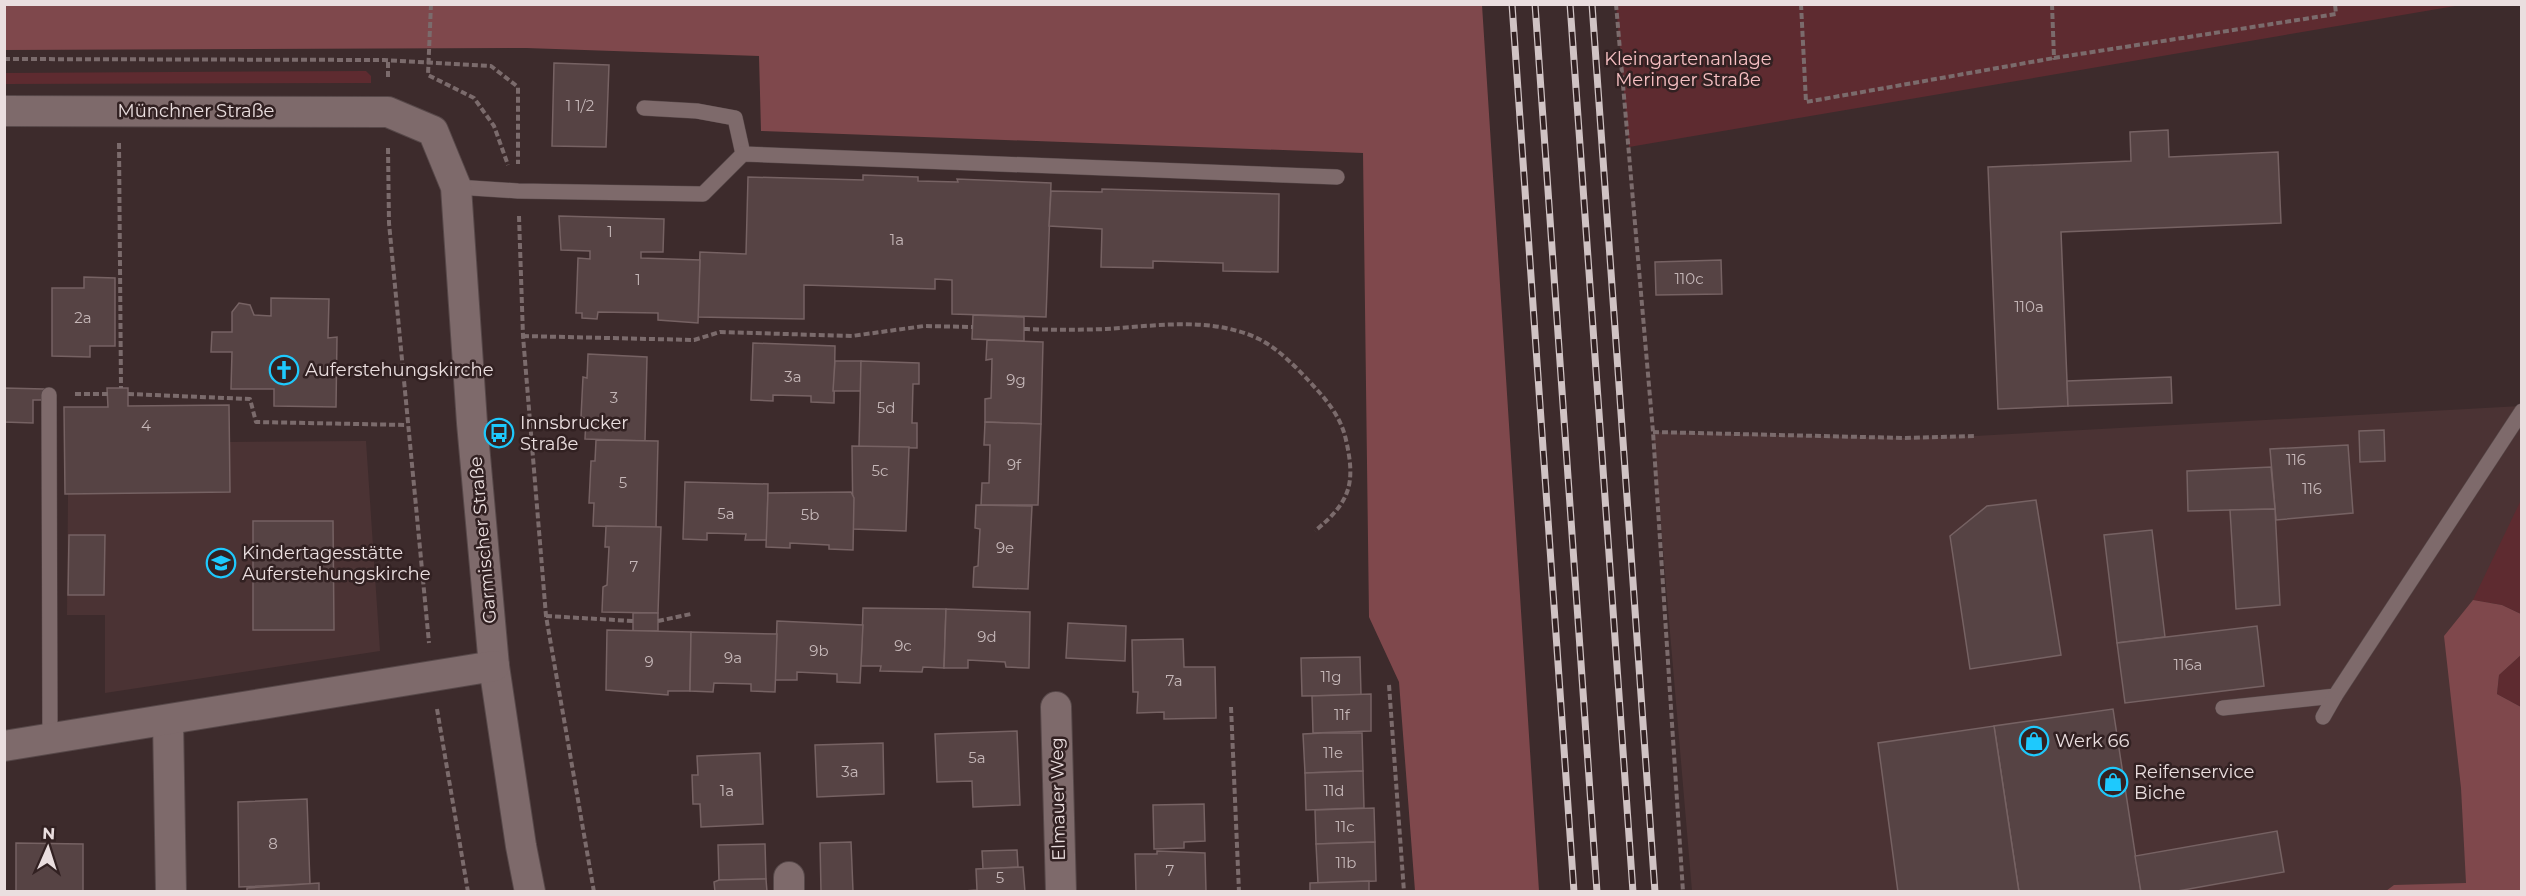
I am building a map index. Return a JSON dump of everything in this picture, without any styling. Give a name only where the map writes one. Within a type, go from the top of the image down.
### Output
[{"type":"street","name":"Münchner Straße","points":[[4,111],[388,112]]},
{"type":"street","name":"Garmischer Straße","points":[[388,112],[434,131],[456,187],[471,423],[495,666],[521,846],[530,891]]},
{"type":"street","points":[[4,746],[495,666]]},
{"type":"street","name":"Elmauer Weg","points":[[1056,707],[1061,891]]},
{"type":"street","points":[[168,720],[171,891]]},
{"type":"lane","points":[[644,108],[697,111],[735,118],[743,154]]},
{"type":"lane","points":[[456,187],[518,191],[704,194],[743,154],[1336,177]]},
{"type":"lane","points":[[49,395],[50,738]]},
{"type":"lane","points":[[2323,717],[2522,411]]},
{"type":"lane","points":[[2223,708],[2335,696]]},
{"type":"path","points":[[431,4],[428,75],[474,98],[495,126],[518,191]]},
{"type":"path","points":[[1616,4],[1653,432],[1683,891]]},
{"type":"path","points":[[1801,4],[1806,102],[2054,58],[2336,14],[2335,4]]},
{"type":"path","points":[[2052,4],[2054,58]]},
{"type":"path","points":[[4,59],[428,62],[491,66],[518,87],[518,191],[523,336],[546,615],[594,891]]},
{"type":"path","points":[[388,112],[389,223],[432,676],[468,891]]},
{"type":"path","points":[[119,140],[121,388]]},
{"type":"path","points":[[1024,329],[1107,329],[1165,323],[1223,328],[1259,340],[1295,366],[1323,396],[1342,424],[1351,465],[1348,494],[1328,520],[1315,531]]},
{"type":"path","points":[[523,336],[694,340],[720,332],[852,336],[924,326],[973,327]]},
{"type":"path","points":[[128,394],[250,399],[256,422],[407,425]]},
{"type":"path","points":[[1653,432],[1905,438],[1975,436]]},
{"type":"path","points":[[658,621],[691,614]]},
{"type":"path","points":[[546,615],[633,621]]},
{"type":"path","points":[[1389,685],[1404,891]]},
{"type":"path","points":[[1231,707],[1239,891]]},
{"type":"shaded area","points":[[4,5],[1482,5],[1539,891],[1415,891],[1399,682],[1369,617],[1363,153],[761,131],[759,56],[526,48],[5,50]]},
{"type":"shaded area","points":[[2521,406],[2521,539],[2463,660],[2475,891],[1692,891],[1653,432],[1905,438],[1975,436]]},
{"type":"shaded area","name":"Kindertagesstätte Auferstehungskirche","points":[[366,441],[380,651],[105,693],[105,615],[67,615],[68,494],[229,442]]},
{"type":"shaded area","points":[[2473,600],[2502,605],[2521,614],[2521,655],[2499,675],[2497,694],[2521,707],[2521,891],[2386,891],[2394,885],[2466,883],[2461,788],[2444,636]]},
{"type":"green space","name":"Kleingartenanlage Meringer Straße","points":[[1616,4],[2461,5],[1629,147]]},
{"type":"green space","points":[[366,71],[371,76],[371,83],[4,84],[5,73]]},
{"type":"green space","points":[[2521,500],[2521,614],[2502,605],[2473,600]]},
{"type":"green space","points":[[2521,655],[2521,707],[2497,694],[2499,675]]},
{"type":"building","points":[[554,63],[609,65],[606,147],[552,146]]},
{"type":"building","points":[[2168,130],[2169,157],[2278,152],[2281,223],[2061,232],[2068,406],[1998,409],[1988,167],[2131,161],[2130,132]]},
{"type":"building","points":[[863,175],[918,177],[918,181],[958,182],[957,179],[1051,183],[1046,317],[952,314],[952,280],[935,279],[935,289],[804,285],[804,319],[698,317],[700,252],[746,254],[748,177],[863,180]]},
{"type":"building","points":[[1102,189],[1279,194],[1278,272],[1223,271],[1223,263],[1153,261],[1153,268],[1101,267],[1102,229],[1049,226],[1051,191],[1102,192]]},
{"type":"building","points":[[559,216],[664,219],[663,252],[641,252],[641,258],[700,260],[698,323],[658,320],[658,313],[598,312],[597,319],[582,318],[582,313],[576,313],[578,258],[590,259],[590,251],[561,250]]},
{"type":"building","points":[[1721,260],[1722,294],[1656,295],[1655,262]]},
{"type":"building","points":[[84,277],[115,278],[115,346],[90,346],[90,357],[52,356],[52,288],[84,288]]},
{"type":"building","name":"Auferstehungskirche","points":[[271,298],[329,299],[328,338],[337,337],[336,407],[274,406],[274,389],[231,389],[232,352],[211,352],[212,332],[232,332],[232,312],[239,303],[250,305],[254,315],[271,316]]},
{"type":"building","points":[[973,315],[1024,317],[1024,341],[972,339]]},
{"type":"building","points":[[987,340],[1043,342],[1041,424],[985,422],[985,399],[991,398],[992,359],[986,360]]},
{"type":"building","points":[[753,343],[835,346],[834,403],[811,402],[811,396],[773,395],[773,401],[751,400]]},
{"type":"building","points":[[588,354],[647,357],[645,441],[585,439],[586,418],[581,417],[583,377],[587,378]]},
{"type":"building","points":[[835,361],[861,361],[861,391],[833,391]]},
{"type":"building","points":[[861,361],[919,363],[919,384],[913,384],[912,423],[917,423],[917,448],[859,447]]},
{"type":"building","points":[[2171,377],[2172,403],[2068,406],[2067,381]]},
{"type":"building","points":[[4,388],[44,389],[44,400],[33,400],[33,423],[4,422]]},
{"type":"building","points":[[107,388],[128,388],[128,406],[229,405],[230,492],[65,494],[64,407],[108,407]]},
{"type":"building","points":[[985,422],[1041,424],[1038,505],[981,505],[982,483],[989,483],[990,445],[984,445]]},
{"type":"building","points":[[2384,430],[2385,461],[2360,462],[2359,431]]},
{"type":"building","points":[[596,440],[658,441],[656,528],[593,526],[594,503],[589,503],[591,461],[595,461]]},
{"type":"building","points":[[2348,445],[2353,513],[2276,520],[2270,449]]},
{"type":"building","points":[[852,446],[909,447],[906,531],[853,529]]},
{"type":"building","points":[[2271,467],[2275,509],[2188,511],[2187,471]]},
{"type":"building","points":[[685,482],[768,484],[767,540],[745,540],[746,534],[707,533],[707,540],[683,539]]},
{"type":"building","points":[[851,492],[854,498],[853,550],[829,549],[829,545],[790,543],[790,548],[766,547],[768,493]]},
{"type":"building","points":[[2036,500],[2061,655],[1970,669],[1950,536],[1987,506]]},
{"type":"building","points":[[976,505],[1032,506],[1028,589],[973,587],[974,567],[978,566],[980,529],[975,528]]},
{"type":"building","points":[[2275,509],[2280,605],[2236,609],[2230,510]]},
{"type":"building","points":[[253,521],[333,521],[334,630],[253,630]]},
{"type":"building","points":[[606,526],[661,527],[658,613],[602,612],[603,587],[607,585],[609,547],[605,547]]},
{"type":"building","points":[[2152,530],[2165,637],[2117,643],[2104,535]]},
{"type":"building","points":[[69,535],[105,535],[104,595],[68,595]]},
{"type":"building","points":[[863,608],[946,609],[944,668],[923,667],[922,672],[880,671],[881,666],[861,666]]},
{"type":"building","points":[[946,609],[1030,612],[1029,668],[1006,667],[1005,662],[968,660],[968,668],[944,668]]},
{"type":"building","points":[[633,613],[658,613],[658,631],[633,631]]},
{"type":"building","points":[[777,621],[863,625],[860,683],[837,682],[837,674],[797,672],[797,680],[775,680]]},
{"type":"building","points":[[1068,623],[1126,626],[1125,661],[1066,658]]},
{"type":"building","points":[[2257,626],[2264,686],[2125,703],[2117,643]]},
{"type":"building","points":[[607,630],[691,632],[690,691],[668,691],[668,695],[606,690]]},
{"type":"building","points":[[691,632],[777,634],[775,692],[751,691],[751,684],[714,683],[713,692],[690,691]]},
{"type":"building","points":[[1183,639],[1184,667],[1215,667],[1216,718],[1164,719],[1164,712],[1137,713],[1138,692],[1133,692],[1132,640]]},
{"type":"building","points":[[1360,657],[1361,695],[1302,696],[1301,658]]},
{"type":"building","points":[[1371,694],[1371,731],[1313,733],[1312,696]]},
{"type":"building","points":[[2113,709],[2141,892],[2019,892],[1994,726]]},
{"type":"building","points":[[1994,726],[2019,892],[1898,892],[1878,743]]},
{"type":"building","points":[[1017,731],[1020,805],[973,807],[972,781],[937,782],[935,734]]},
{"type":"building","points":[[1362,733],[1363,771],[1305,773],[1303,734]]},
{"type":"building","points":[[883,743],[884,794],[817,797],[815,745]]},
{"type":"building","points":[[760,753],[763,824],[701,827],[700,804],[693,804],[692,775],[698,775],[697,756]]},
{"type":"building","points":[[1363,771],[1364,808],[1306,810],[1305,773]]},
{"type":"building","points":[[307,799],[310,884],[239,887],[238,802]]},
{"type":"building","points":[[1204,804],[1205,841],[1184,842],[1184,848],[1154,849],[1153,805]]},
{"type":"building","points":[[1374,808],[1375,842],[1316,844],[1315,810]]},
{"type":"building","points":[[2277,831],[2284,872],[2172,892],[2141,892],[2135,856]]},
{"type":"building","points":[[851,842],[853,891],[821,892],[820,843]]},
{"type":"building","points":[[1375,842],[1376,881],[1318,883],[1316,844]]},
{"type":"building","points":[[16,843],[83,844],[83,892],[16,892]]},
{"type":"building","points":[[765,844],[766,879],[719,880],[718,845]]},
{"type":"building","points":[[1017,850],[1018,867],[983,869],[982,851]]},
{"type":"building","points":[[1157,851],[1205,853],[1206,892],[1136,892],[1135,854],[1157,854]]},
{"type":"building","points":[[1023,867],[1025,892],[951,892],[977,890],[976,869]]},
{"type":"building","points":[[766,879],[767,892],[715,892],[714,882],[719,880]]},
{"type":"building","points":[[1369,881],[1369,892],[1310,892],[1310,883]]},
{"type":"building","points":[[319,883],[319,892],[247,892],[247,888]]},
{"type":"railway","points":[[1512,4],[1574,892]]},
{"type":"railway","points":[[1535,4],[1597,892]]},
{"type":"railway","points":[[1570,4],[1633,892]]},
{"type":"railway","points":[[1592,4],[1655,892]]},
{"type":"place","name":"Auferstehungskirche","points":[[284,370]]},
{"type":"place","name":"Innsbrucker Straße","points":[[499,433]]},
{"type":"place","name":"Kindertagesstätte Auferstehungskirche","points":[[221,563]]},
{"type":"place","name":"Werk 66","points":[[2034,741]]},
{"type":"place","name":"Reifenservice Biche","points":[[2113,782]]}]
